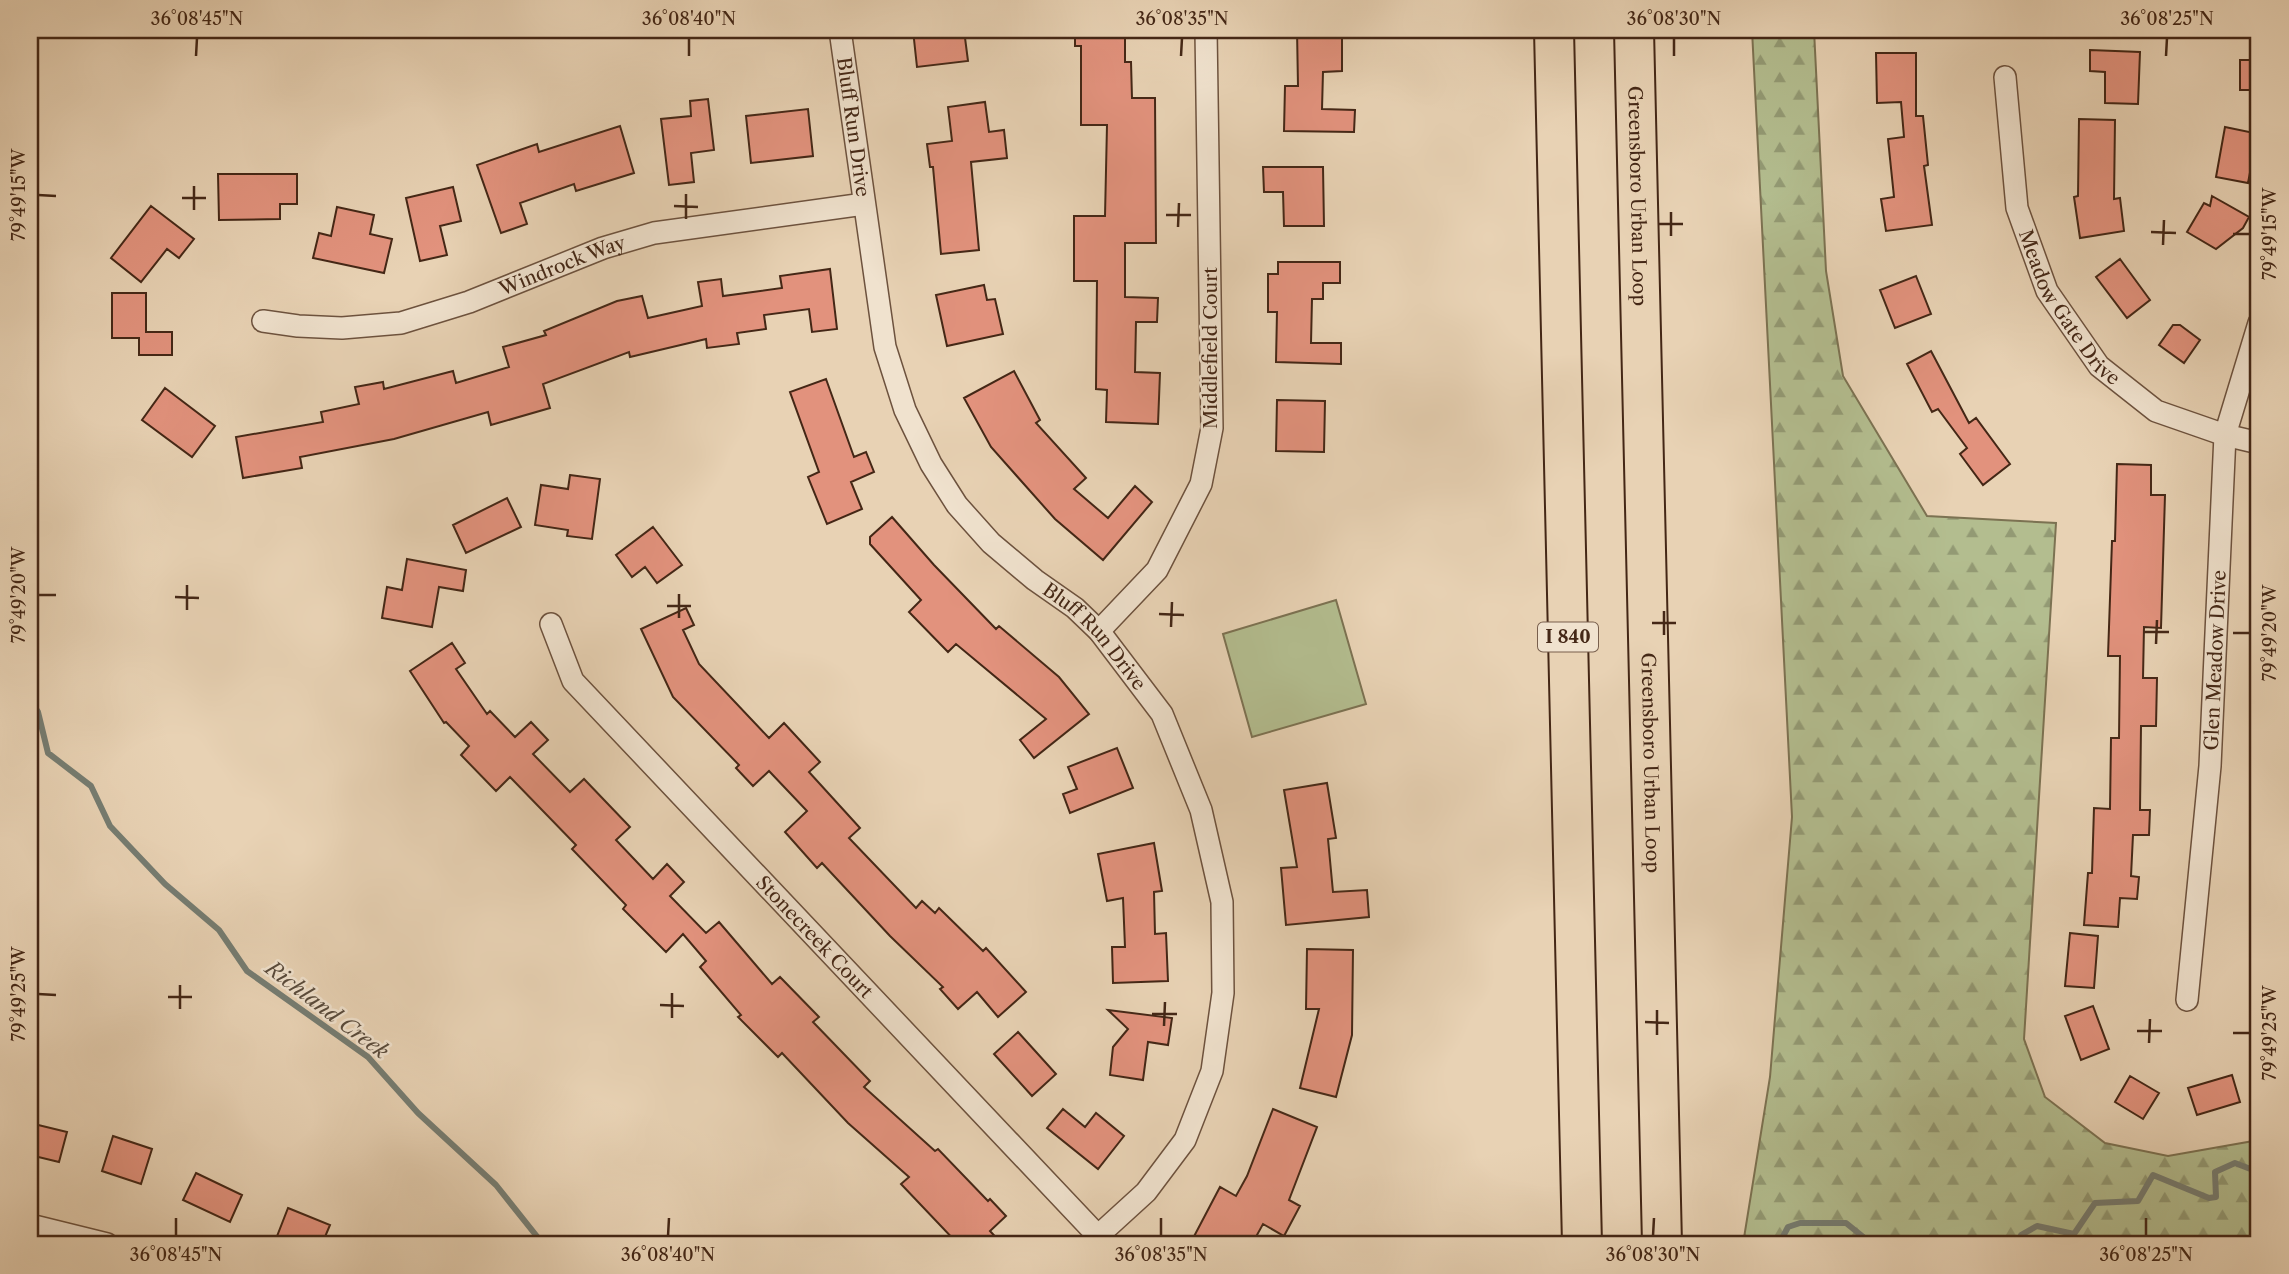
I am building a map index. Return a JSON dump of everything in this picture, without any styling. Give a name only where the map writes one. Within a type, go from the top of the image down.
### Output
[{"type":"highway","name":"I 840","points":[[1554,30],[1582,1244]]},
{"type":"highway","name":"Greensboro Urban Loop","points":[[1634,30],[1662,1244]]},
{"type":"street","name":"Bluff Run Drive","points":[[840,30],[885,347],[905,410],[931,464],[957,505],[992,543],[1035,580],[1075,608],[1099,631],[1162,714],[1201,810],[1222,902],[1223,993],[1212,1072],[1185,1140],[1146,1192],[1093,1240]]},
{"type":"street","name":"Middlefield Court","points":[[1099,631],[1157,570],[1201,484],[1212,428],[1206,30]]},
{"type":"street","name":"Meadow Gate Drive","points":[[2005,77],[2017,208],[2047,291],[2099,366],[2156,411],[2225,435],[2259,443]]},
{"type":"street","name":"Windrock Way","points":[[263,321],[342,328],[401,323],[469,302],[603,248],[654,233],[864,204]]},
{"type":"street","name":"Glen Meadow Drive","points":[[2187,1000],[2210,766],[2225,435],[2259,323]]},
{"type":"street","name":"Stonecreek Court","points":[[551,624],[573,681],[1093,1240]]},
{"type":"street","points":[[31,1231],[107,1244]]},
{"type":"green space","points":[[1752,30],[1814,30],[1826,271],[1843,376],[1927,516],[2056,523],[2024,1039],[2045,1097],[2105,1143],[2168,1156],[2259,1140],[2259,1244],[1743,1244],[1770,1077],[1792,817]]},
{"type":"green space","points":[[1336,600],[1366,704],[1252,737],[1223,634]]},
{"type":"building","points":[[913,30],[964,30],[968,61],[917,67]]},
{"type":"building","points":[[1075,30],[1125,30],[1125,62],[1131,62],[1132,98],[1155,98],[1156,243],[1125,243],[1125,297],[1158,298],[1157,322],[1136,322],[1135,372],[1160,373],[1158,424],[1106,422],[1107,390],[1096,389],[1097,281],[1074,281],[1074,216],[1105,216],[1107,125],[1081,125],[1081,46],[1075,46]]},
{"type":"building","points":[[1297,30],[1342,30],[1342,71],[1323,72],[1322,109],[1355,110],[1354,132],[1284,131],[1285,86],[1298,86]]},
{"type":"building","points":[[2090,50],[2140,52],[2138,104],[2105,103],[2105,72],[2090,71]]},
{"type":"building","points":[[1876,53],[1916,53],[1916,116],[1923,116],[1928,165],[1924,166],[1932,225],[1886,231],[1881,199],[1894,197],[1888,139],[1904,137],[1901,102],[1877,103]]},
{"type":"building","points":[[2240,60],[2259,60],[2259,90],[2240,90]]},
{"type":"building","points":[[708,99],[714,150],[691,153],[694,182],[669,185],[661,119],[691,116],[690,101]]},
{"type":"building","points":[[985,102],[989,132],[1004,130],[1007,158],[971,162],[979,250],[941,254],[933,167],[930,167],[927,144],[952,141],[948,107]]},
{"type":"building","points":[[808,109],[813,156],[751,163],[746,116]]},
{"type":"building","points":[[2079,119],[2115,120],[2114,199],[2120,198],[2124,231],[2080,238],[2074,197],[2078,196]]},
{"type":"building","points":[[620,126],[634,173],[576,191],[574,184],[520,203],[527,224],[501,233],[477,165],[537,144],[539,152]]},
{"type":"building","points":[[2225,127],[2259,134],[2259,158],[2253,157],[2248,183],[2216,177]]},
{"type":"building","points":[[1263,167],[1323,167],[1324,226],[1284,226],[1283,192],[1264,192]]},
{"type":"building","points":[[218,174],[297,174],[297,204],[280,204],[280,219],[219,220]]},
{"type":"building","points":[[453,187],[461,221],[440,226],[447,255],[420,261],[406,198]]},
{"type":"building","points":[[2212,196],[2249,217],[2243,228],[2216,249],[2187,232],[2204,203],[2210,206]]},
{"type":"building","points":[[151,206],[194,239],[179,258],[167,249],[141,282],[111,258]]},
{"type":"building","points":[[337,207],[374,215],[370,234],[392,239],[384,273],[313,258],[319,233],[331,236]]},
{"type":"building","points":[[2120,259],[2150,300],[2127,318],[2096,277]]},
{"type":"building","points":[[1278,262],[1340,262],[1340,283],[1323,283],[1323,299],[1312,299],[1311,343],[1341,343],[1341,364],[1276,362],[1277,312],[1268,312],[1268,274],[1278,274]]},
{"type":"building","points":[[830,269],[837,329],[812,332],[809,309],[764,315],[766,329],[737,333],[739,344],[707,348],[706,339],[630,357],[629,352],[543,384],[550,408],[491,425],[488,412],[394,439],[300,457],[302,468],[243,478],[236,437],[323,422],[321,412],[359,404],[355,387],[383,382],[384,389],[453,371],[456,383],[509,367],[503,347],[546,335],[544,331],[617,301],[642,296],[648,318],[702,306],[698,282],[721,279],[723,296],[782,288],[780,276]]},
{"type":"building","points":[[1916,276],[1931,314],[1895,328],[1880,290]]},
{"type":"building","points":[[984,285],[987,300],[995,299],[1003,334],[947,346],[936,295]]},
{"type":"building","points":[[112,293],[146,293],[146,332],[172,332],[172,355],[139,355],[139,338],[112,338]]},
{"type":"building","points":[[2173,325],[2180,325],[2200,340],[2184,363],[2159,345]]},
{"type":"building","points":[[1931,351],[1969,423],[1976,418],[2010,464],[1983,485],[1960,454],[1967,448],[1938,409],[1932,412],[1907,364]]},
{"type":"building","points":[[1014,371],[1040,420],[1036,423],[1086,478],[1074,489],[1108,518],[1135,486],[1152,502],[1103,560],[1055,519],[991,447],[964,398]]},
{"type":"building","points":[[826,379],[854,457],[866,452],[874,472],[851,482],[862,509],[827,524],[808,477],[819,472],[790,392]]},
{"type":"building","points":[[165,388],[215,426],[192,457],[142,420]]},
{"type":"building","points":[[1277,400],[1325,401],[1324,452],[1276,451]]},
{"type":"building","points":[[2117,464],[2151,465],[2151,495],[2165,495],[2161,628],[2144,627],[2143,678],[2157,678],[2156,726],[2141,726],[2140,810],[2150,810],[2149,835],[2133,835],[2131,876],[2139,877],[2137,899],[2120,898],[2118,927],[2084,925],[2088,873],[2092,873],[2094,808],[2110,809],[2111,738],[2119,738],[2120,656],[2108,656]]},
{"type":"building","points":[[570,475],[600,479],[592,539],[567,536],[568,530],[535,525],[541,485],[568,489]]},
{"type":"building","points":[[507,498],[521,527],[466,553],[453,525]]},
{"type":"building","points":[[892,517],[996,629],[999,626],[1059,677],[1089,714],[1034,758],[1020,740],[1046,719],[956,644],[948,652],[909,612],[921,600],[870,544],[870,537]]},
{"type":"building","points":[[653,527],[682,565],[657,583],[645,567],[632,577],[616,555]]},
{"type":"building","points":[[407,559],[466,570],[463,591],[439,587],[432,627],[382,618],[387,587],[402,590]]},
{"type":"building","points":[[686,608],[694,625],[683,630],[699,664],[769,738],[784,723],[820,762],[809,772],[860,828],[849,838],[916,908],[922,901],[935,913],[939,908],[983,951],[986,948],[1026,992],[998,1017],[977,992],[958,1009],[940,989],[943,987],[890,936],[822,863],[817,868],[785,832],[807,811],[769,771],[753,786],[736,768],[739,765],[673,697],[641,629]]},
{"type":"building","points":[[452,643],[465,663],[456,669],[487,714],[490,711],[515,737],[531,722],[548,740],[533,754],[570,792],[584,779],[630,827],[616,840],[653,879],[667,864],[684,882],[670,896],[706,933],[719,922],[772,984],[780,977],[819,1017],[813,1022],[870,1081],[864,1087],[935,1151],[938,1149],[1006,1216],[990,1231],[1002,1244],[958,1244],[901,1184],[909,1177],[848,1123],[782,1053],[778,1057],[738,1017],[741,1015],[700,967],[706,961],[683,934],[666,952],[623,909],[626,905],[572,849],[576,845],[510,777],[496,791],[461,755],[469,746],[444,723],[410,671]]},
{"type":"building","points":[[1117,748],[1133,788],[1070,813],[1063,794],[1077,789],[1068,767]]},
{"type":"building","points":[[1327,783],[1336,838],[1328,839],[1333,892],[1367,890],[1369,917],[1286,925],[1281,868],[1297,867],[1284,790]]},
{"type":"building","points":[[1154,843],[1162,891],[1154,892],[1155,934],[1166,933],[1168,981],[1113,983],[1112,947],[1125,947],[1123,898],[1107,901],[1098,854]]},
{"type":"building","points":[[2070,933],[2098,936],[2094,988],[2065,986]]},
{"type":"building","points":[[1307,949],[1353,950],[1352,1035],[1336,1097],[1300,1088],[1319,1009],[1306,1009]]},
{"type":"building","points":[[2093,1006],[2109,1049],[2081,1060],[2065,1016]]},
{"type":"building","points":[[1108,1010],[1172,1018],[1168,1045],[1148,1042],[1143,1080],[1110,1075],[1113,1047],[1128,1029]]},
{"type":"building","points":[[1018,1032],[1056,1074],[1032,1096],[994,1054]]},
{"type":"building","points":[[2232,1075],[2240,1102],[2197,1115],[2188,1088]]},
{"type":"building","points":[[2130,1076],[2159,1093],[2143,1119],[2115,1102]]},
{"type":"building","points":[[1063,1109],[1085,1127],[1096,1113],[1124,1136],[1098,1169],[1047,1128]]},
{"type":"building","points":[[1273,1109],[1317,1127],[1289,1200],[1300,1206],[1284,1236],[1263,1224],[1252,1244],[1190,1244],[1220,1187],[1236,1196],[1247,1176]]},
{"type":"building","points":[[30,1123],[67,1132],[59,1162],[30,1155]]},
{"type":"building","points":[[113,1136],[152,1149],[141,1184],[102,1171]]},
{"type":"building","points":[[196,1173],[242,1195],[230,1222],[183,1200]]},
{"type":"building","points":[[288,1208],[330,1225],[322,1244],[274,1244]]},
{"type":"waterway","name":"Richland Creek","points":[[30,700],[38,712],[48,753],[91,786],[110,826],[165,884],[219,930],[247,971],[368,1057],[418,1113],[496,1185],[543,1244]]},
{"type":"waterway","points":[[2020,1244],[2021,1235],[2037,1226],[2074,1234],[2095,1203],[2138,1201],[2153,1175],[2209,1198],[2216,1197],[2215,1172],[2235,1163],[2253,1170],[2259,1167]]},
{"type":"waterway","points":[[1779,1244],[1788,1227],[1800,1223],[1846,1223],[1872,1244]]}]
